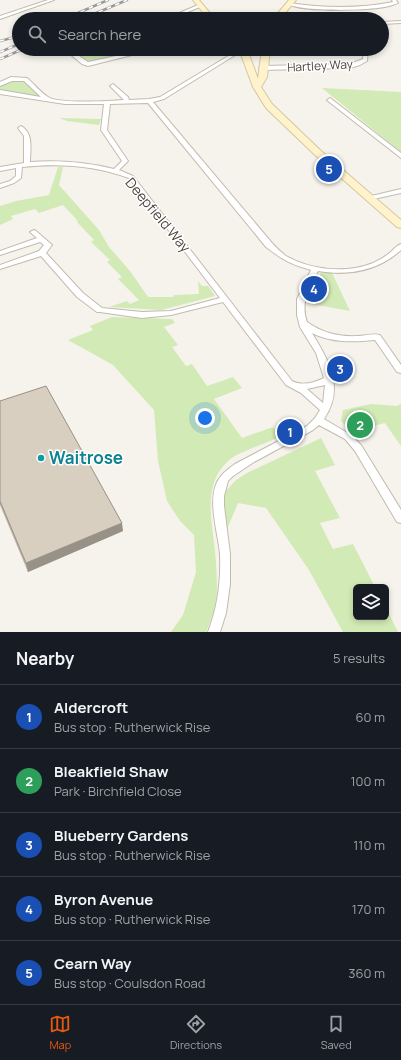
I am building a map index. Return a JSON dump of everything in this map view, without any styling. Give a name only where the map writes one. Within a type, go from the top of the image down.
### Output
[{"type":"main road","points":[[196,0],[206,12]]},
{"type":"main road","points":[[282,12],[291,2]]},
{"type":"main road","points":[[246,56],[257,87],[264,100],[278,116],[401,225]]},
{"type":"main road","points":[[257,87],[262,77],[265,56]]},
{"type":"street","points":[[17,12],[52,0]]},
{"type":"street","points":[[291,2],[319,8],[349,10],[396,3],[394,0]]},
{"type":"street","points":[[185,12],[200,6]]},
{"type":"street","points":[[0,18],[12,14]]},
{"type":"street","points":[[389,23],[401,22]]},
{"type":"street","points":[[75,56],[86,64],[122,56]]},
{"type":"street","points":[[0,92],[65,102],[107,103],[149,101],[162,98],[231,56]]},
{"type":"street","name":"Hartley Way","points":[[262,68],[350,66],[365,60],[365,56]]},
{"type":"street","points":[[0,84],[10,79],[25,79],[48,99]]},
{"type":"street","points":[[124,87],[115,87],[126,98],[127,102]]},
{"type":"street","points":[[330,100],[401,156]]},
{"type":"street","points":[[149,101],[269,245],[283,257],[304,266],[314,268],[340,271],[365,269],[382,262],[396,252],[401,246]]},
{"type":"street","points":[[107,103],[104,130],[125,161],[114,171]]},
{"type":"street","points":[[0,186],[12,182],[19,177],[23,165],[27,136],[21,128]]},
{"type":"street","name":"Deepfield Way","points":[[0,168],[23,165],[79,165],[114,171],[131,177],[289,383],[298,386],[325,410]]},
{"type":"street","points":[[369,198],[401,191]]},
{"type":"street","points":[[0,267],[42,253],[48,246],[34,232]]},
{"type":"street","points":[[0,253],[41,239]]},
{"type":"street","points":[[42,253],[80,295],[100,310],[142,315],[171,313],[225,299]]},
{"type":"street","points":[[214,632],[221,617],[225,589],[225,553],[219,512],[220,491],[224,479],[237,468],[305,431],[320,421],[330,397],[329,379],[320,353],[306,332],[300,309],[305,289],[314,268]]},
{"type":"street","points":[[304,324],[313,331],[336,340],[377,337],[400,370]]},
{"type":"street","points":[[298,386],[310,387],[319,385],[329,379]]},
{"type":"street","points":[[320,421],[348,437],[358,448],[401,519]]},
{"type":"green space","points":[[80,56],[123,57],[88,64]]},
{"type":"green space","points":[[23,79],[40,96],[0,91],[0,86],[8,82]]},
{"type":"green space","points":[[322,88],[401,92],[401,152]]},
{"type":"green space","points":[[59,118],[101,119],[99,125],[67,121]]},
{"type":"green space","points":[[58,167],[63,167],[59,185],[99,230],[109,247],[130,271],[148,297],[173,297],[174,295],[199,294],[198,281],[202,286],[208,286],[215,296],[161,310],[109,307],[127,301],[130,304],[139,300],[118,279],[122,277],[107,262],[110,260],[91,242],[94,240],[63,205],[39,213],[35,209],[11,216],[13,219],[0,225],[0,206],[16,201],[49,195]]},
{"type":"green space","points":[[321,272],[332,273],[350,311],[312,304]]},
{"type":"green space","points":[[112,317],[172,319],[175,323],[164,327],[178,345],[172,347],[186,366],[192,364],[207,386],[233,377],[242,388],[214,399],[242,438],[273,427],[280,437],[245,451],[228,461],[220,471],[215,481],[212,492],[211,516],[215,551],[217,594],[214,611],[206,632],[171,632],[183,615],[196,572],[194,535],[180,521],[167,501],[158,461],[154,410],[113,365],[68,340],[93,330],[90,326]]},
{"type":"green space","points":[[371,404],[397,406],[401,404],[401,446],[385,423],[367,428],[356,429],[346,426],[341,421],[343,410]]},
{"type":"green space","points":[[321,438],[335,465],[315,471],[340,518],[320,523],[333,549],[353,544],[373,584],[353,584],[353,620],[389,620],[389,614],[398,632],[343,632],[309,570],[266,508],[238,503],[225,534],[225,492],[236,480],[247,473]]},
{"type":"building","name":"Waitrose","points":[[46,386],[122,523],[26,563],[0,501],[0,401]]},
{"type":"railway","points":[[80,12],[108,0]]},
{"type":"railway","points":[[99,12],[127,0]]},
{"type":"railway","points":[[0,41],[12,38]]},
{"type":"railway","points":[[0,52],[12,47]]},
{"type":"railway","points":[[0,59],[12,54]]},
{"type":"place","name":"Cearn Way","points":[[329,169]]},
{"type":"place","name":"Byron Avenue","points":[[314,289]]},
{"type":"place","name":"Blueberry Gardens","points":[[340,369]]},
{"type":"place","name":"Bleakfield Shaw","points":[[360,425]]},
{"type":"place","name":"Aldercroft","points":[[290,432]]},
{"type":"place","name":"Waitrose","points":[[41,458]]}]
